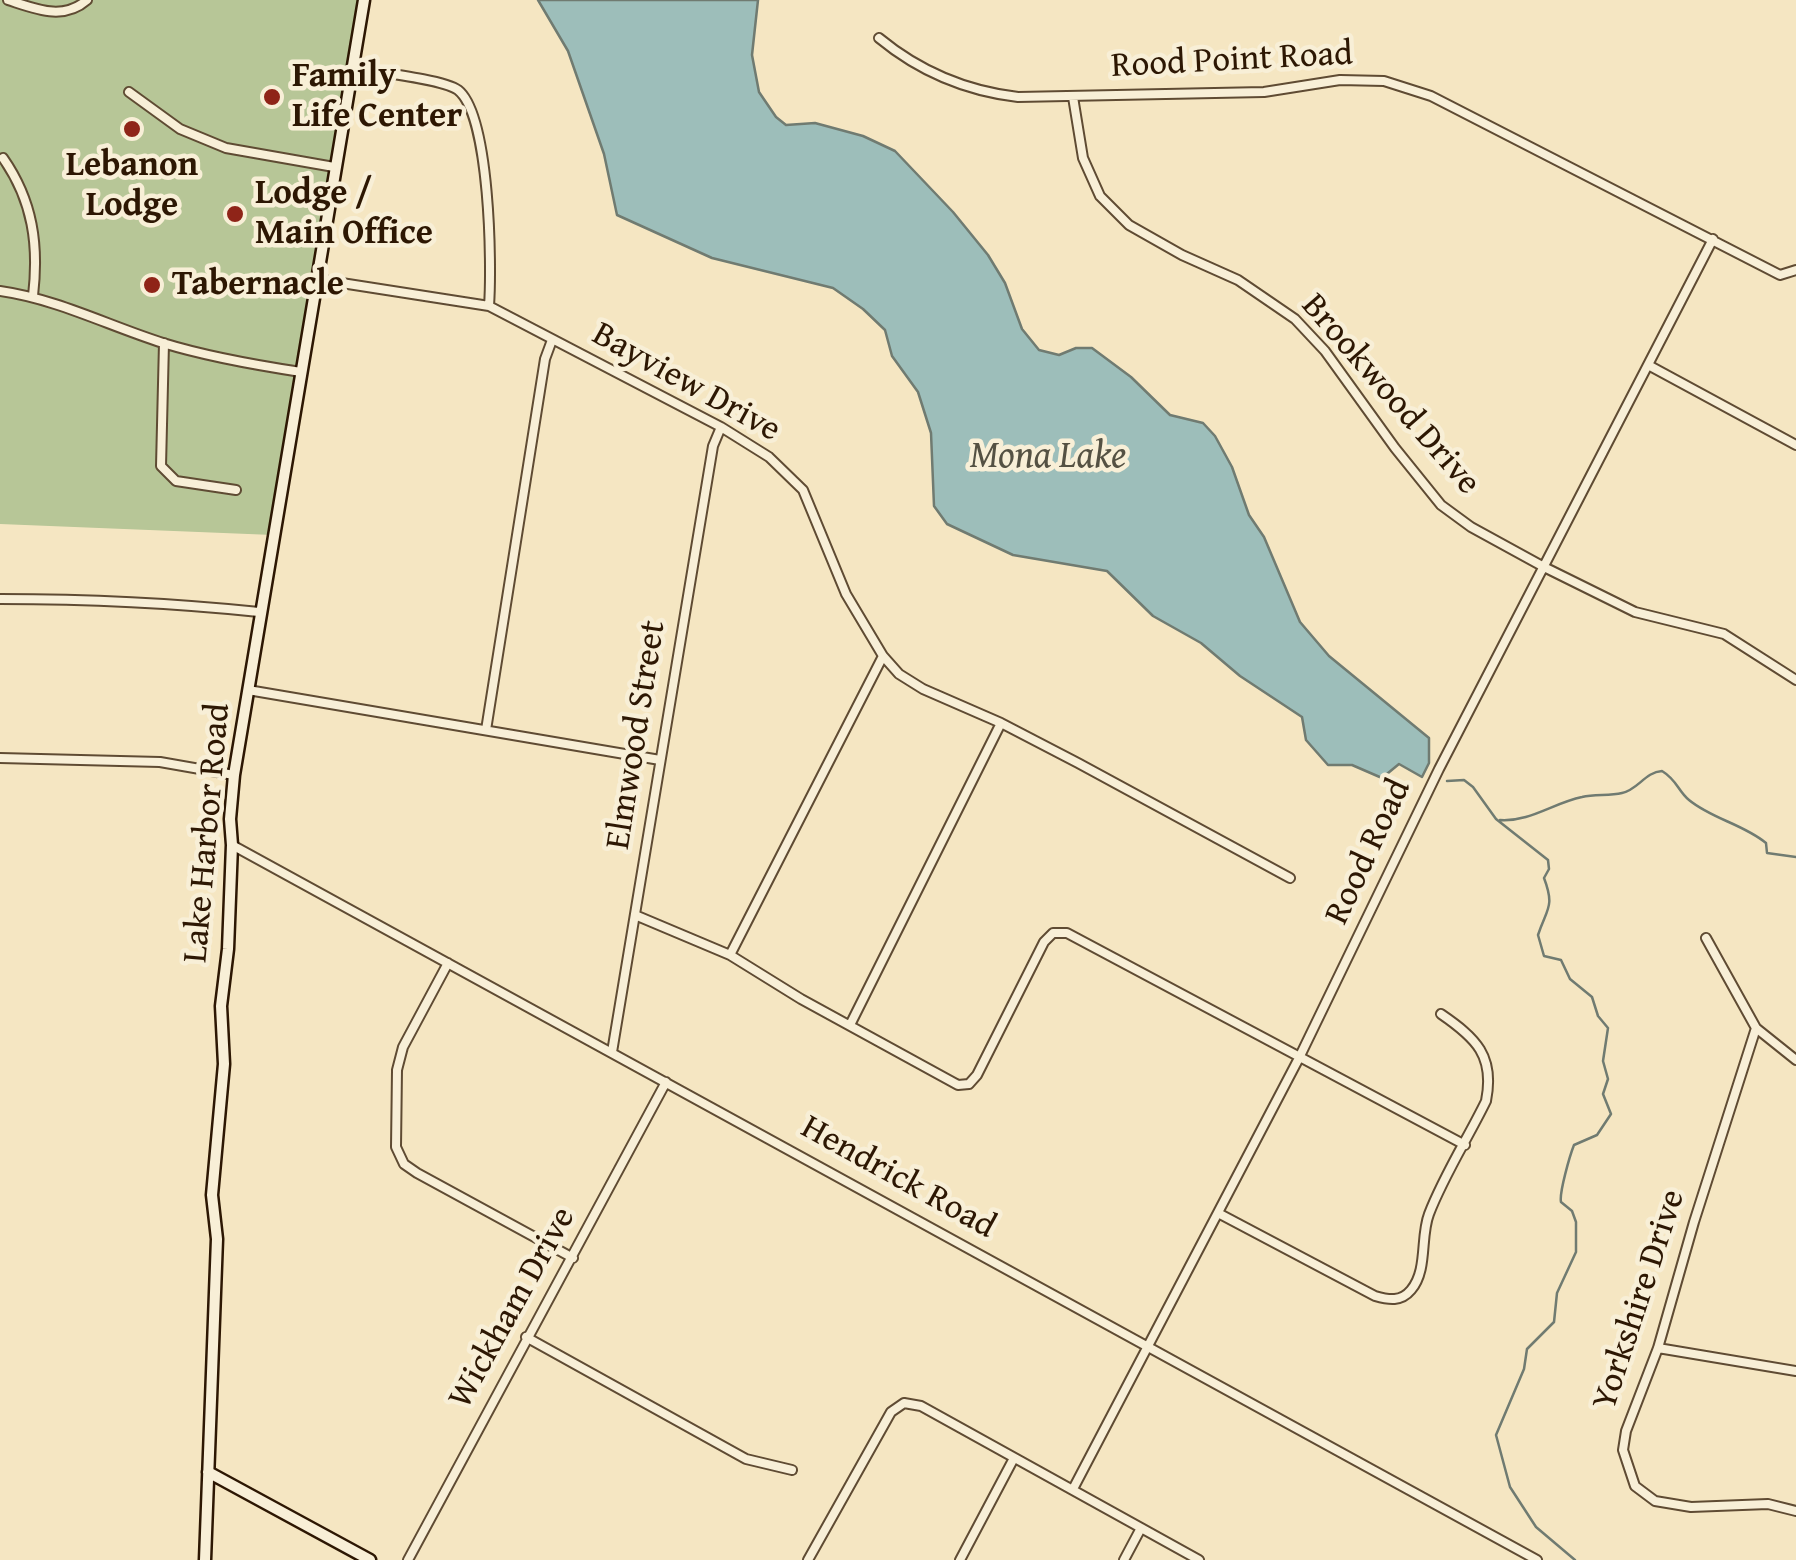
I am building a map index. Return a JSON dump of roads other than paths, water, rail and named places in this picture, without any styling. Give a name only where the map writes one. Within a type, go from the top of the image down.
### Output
[{"type":"street","points":[[8,0],[57,14],[87,0]]},
{"type":"street","name":"Lake Harbor Road","points":[[205,1560],[217,1239],[212,1175],[224,1064],[221,1006],[228,950],[234,775],[364,0]]},
{"type":"street","name":"Rood Point Road","points":[[879,38],[901,56],[954,82],[988,94],[1018,97],[1264,92],[1340,80],[1384,81],[1431,96],[1780,275],[1796,270]]},
{"type":"street","points":[[353,68],[450,86],[465,97],[482,144],[489,306]]},
{"type":"street","points":[[129,92],[180,128],[226,148],[334,167]]},
{"type":"street","name":"Brookwood Drive","points":[[1073,97],[1084,158],[1100,196],[1129,226],[1182,256],[1238,280],[1295,319],[1325,351],[1441,505],[1471,528],[1634,612],[1724,634],[1796,680]]},
{"type":"street","points":[[3,158],[17,178],[30,210],[36,249],[33,296]]},
{"type":"street","name":"Rood Road","points":[[1073,1489],[1299,1058],[1439,769],[1713,239]]},
{"type":"street","name":"Bayview Drive","points":[[316,279],[489,306],[721,427],[769,457],[802,490],[846,594],[883,656],[899,674],[923,689],[1001,723],[1290,878]]},
{"type":"street","points":[[0,291],[33,296],[164,343],[301,372]]},
{"type":"street","points":[[486,730],[545,359],[552,340]]},
{"type":"street","points":[[164,343],[160,466],[176,481],[236,490]]},
{"type":"street","points":[[1650,366],[1796,445]]},
{"type":"street","name":"Elmwood Street","points":[[612,1052],[713,446],[721,427]]},
{"type":"street","points":[[0,599],[99,598],[259,612]]},
{"type":"street","points":[[730,955],[883,656]]},
{"type":"street","points":[[248,690],[660,760]]},
{"type":"street","points":[[850,1026],[1001,723]]},
{"type":"street","points":[[0,758],[160,762],[234,775]]},
{"type":"street","name":"Hendrick Road","points":[[232,845],[1536,1560]]},
{"type":"street","points":[[634,916],[730,955],[958,1085],[968,1084],[978,1075],[1044,942],[1053,933],[1066,933],[1465,1145]]},
{"type":"street","points":[[1706,938],[1756,1028],[1796,1060]]},
{"type":"street","points":[[448,963],[404,1047],[397,1070],[396,1147],[404,1164],[416,1174],[573,1258]]},
{"type":"street","points":[[1218,1213],[1375,1296],[1391,1300],[1402,1297],[1419,1278],[1429,1214],[1486,1101],[1490,1081],[1485,1056],[1469,1033],[1441,1014]]},
{"type":"street","name":"Yorkshire Drive","points":[[1756,1028],[1623,1450],[1634,1486],[1655,1501],[1672,1505],[1768,1504],[1796,1511]]},
{"type":"street","name":"Wickham Drive","points":[[408,1560],[666,1082]]},
{"type":"street","points":[[526,1336],[746,1459],[792,1470]]},
{"type":"street","points":[[1658,1348],[1796,1371]]},
{"type":"street","points":[[808,1560],[891,1412],[904,1402],[921,1406],[1198,1560]]},
{"type":"street","points":[[960,1560],[1014,1458]]},
{"type":"street","points":[[208,1472],[370,1560]]},
{"type":"street","points":[[1124,1560],[1141,1528]]},
{"type":"water","name":"Mona Lake","points":[[538,0],[758,0],[752,55],[759,92],[776,117],[786,125],[815,123],[863,136],[895,151],[988,255],[1005,283],[1022,329],[1039,350],[1059,355],[1076,348],[1092,348],[1131,377],[1170,415],[1203,423],[1215,436],[1300,622],[1329,656],[1429,738],[1429,763],[1422,777],[1399,764],[1382,778],[1352,765],[1328,765],[1306,740],[1302,717],[1240,676],[1201,643],[1153,616],[1107,571],[1013,555],[947,524],[934,506],[931,433],[918,392],[892,356],[885,330],[833,288],[712,258],[617,215],[604,154],[568,51]]},
{"type":"waterway","points":[[1500,820],[1521,818],[1582,797],[1622,793],[1662,771],[1698,807],[1766,843],[1767,853],[1796,857]]},
{"type":"waterway","points":[[1447,781],[1464,780],[1473,787],[1496,819],[1548,860],[1544,878],[1549,902],[1538,935],[1544,956],[1561,960],[1570,979],[1592,997],[1598,1016],[1608,1028],[1603,1061],[1608,1079],[1603,1094],[1611,1114],[1597,1135],[1574,1145],[1562,1191],[1561,1202],[1572,1211],[1576,1222],[1576,1252],[1557,1293],[1554,1322],[1527,1349],[1524,1369],[1496,1435],[1510,1487],[1536,1527],[1575,1560]]},
{"type":"place","name":"Family Life Center","points":[[272,97]]},
{"type":"place","name":"Lebanon Lodge","points":[[132,129]]},
{"type":"place","name":"Lodge / Main Office","points":[[235,214]]},
{"type":"place","name":"Tabernacle","points":[[152,285]]}]
